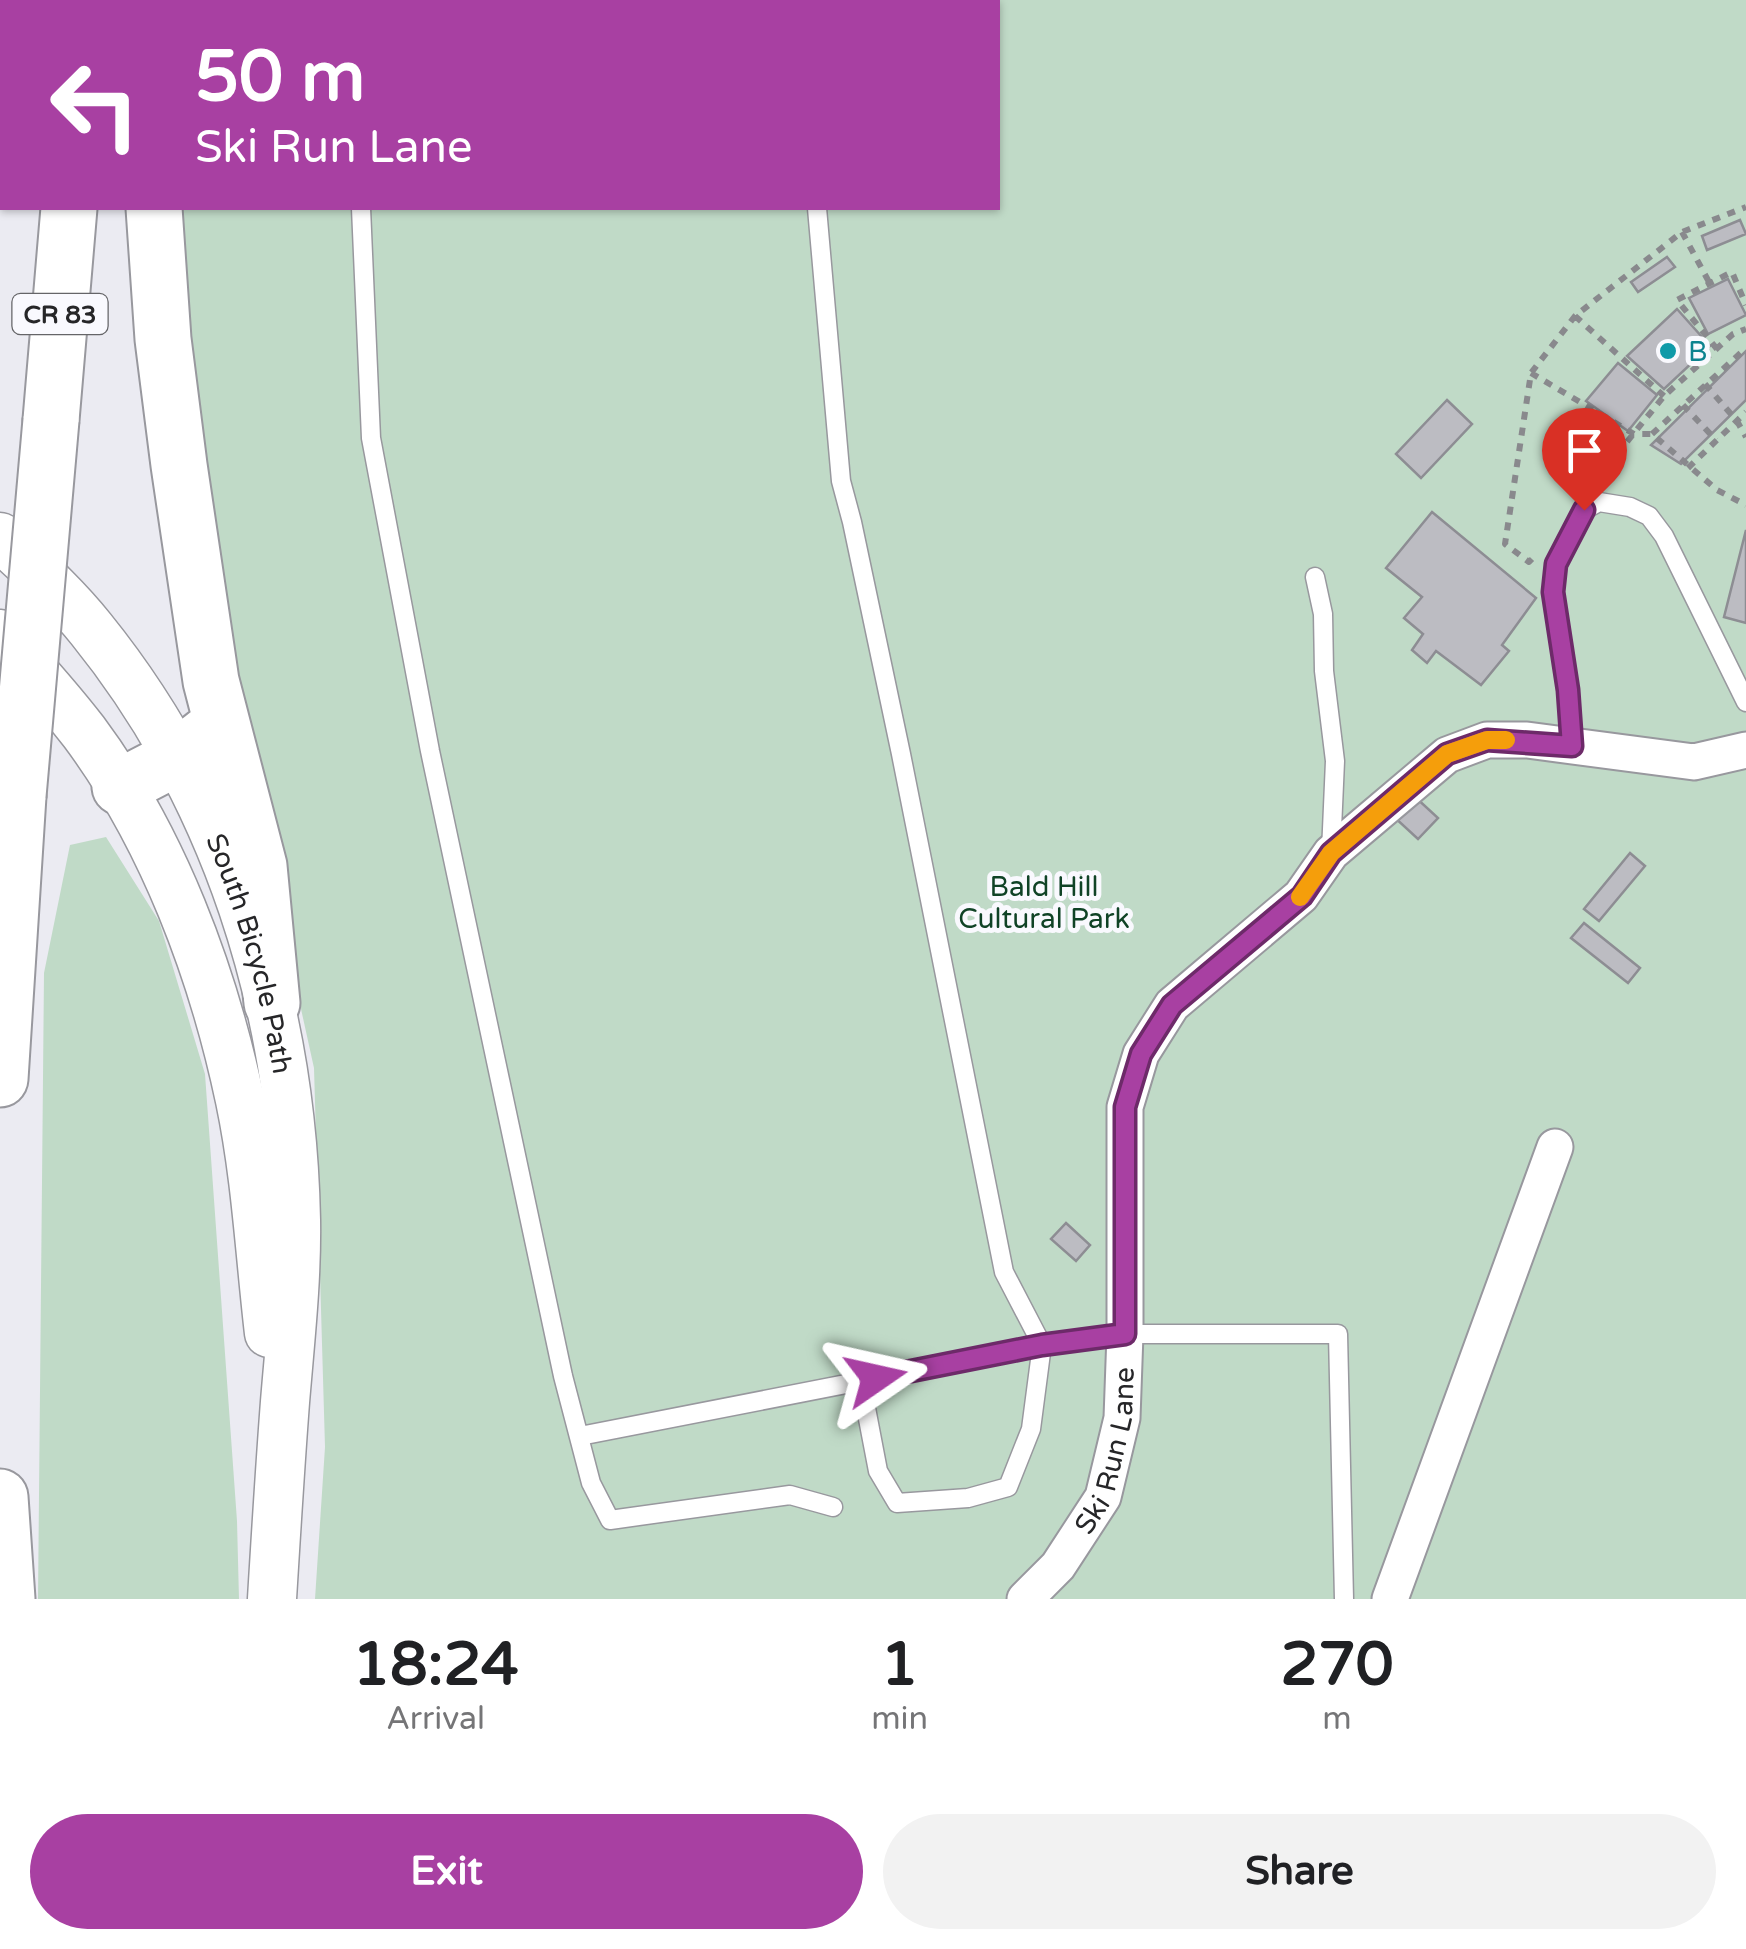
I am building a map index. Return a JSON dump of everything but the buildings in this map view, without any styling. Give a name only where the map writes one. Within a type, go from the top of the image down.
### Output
[{"type":"highway","name":"CR 83","points":[[0,1079],[18,796],[69,210]]},
{"type":"highway","points":[[154,210],[163,339],[178,464],[220,724],[259,866],[272,1003]]},
{"type":"highway","points":[[120,788],[178,757],[220,724]]},
{"type":"highway","points":[[0,1497],[7,1599]]},
{"type":"street","name":"South Bicycle Path","points":[[0,537],[88,626],[124,672],[178,757],[238,890],[272,1003],[293,1142],[296,1223],[272,1599]]},
{"type":"street","name":"South Bicycle Path","points":[[0,634],[85,734],[120,788],[180,908],[207,980],[232,1064],[252,1180],[282,1445]]},
{"type":"street","name":"Ski Run Lane","points":[[1038,1596],[1103,1496],[1122,1418],[1125,1107],[1141,1054],[1172,1005],[1302,896],[1331,853],[1447,754],[1487,740],[1572,746],[1694,762],[1746,750]]},
{"type":"street","points":[[1390,1599],[1555,1146]]},
{"type":"lane","points":[[361,210],[371,438],[434,770],[563,1376],[591,1483],[610,1520],[790,1495],[833,1507]]},
{"type":"lane","points":[[817,210],[841,481],[901,754],[1004,1272],[1042,1345],[1031,1429],[1008,1487],[968,1498],[898,1504],[878,1471],[865,1402]]},
{"type":"lane","points":[[1572,746],[1553,592],[1556,564],[1584,510],[1598,502],[1630,507],[1649,516],[1664,536],[1746,702]]},
{"type":"lane","points":[[1315,577],[1336,761],[1331,853]]},
{"type":"lane","points":[[580,1436],[1042,1345],[1125,1334],[1338,1334],[1344,1599]]},
{"type":"path","points":[[1536,554],[1529,562],[1505,544],[1532,373],[1574,316],[1682,232],[1746,207]]},
{"type":"path","points":[[1682,232],[1709,282]]},
{"type":"path","points":[[1716,349],[1677,300],[1732,272],[1746,306]]},
{"type":"path","points":[[1574,316],[1664,396]]},
{"type":"path","points":[[1588,490],[1664,396],[1733,334],[1746,328]]},
{"type":"path","points":[[1532,373],[1634,434],[1652,434],[1745,349],[1733,334]]},
{"type":"path","points":[[1705,384],[1746,437]]},
{"type":"path","points":[[1683,405],[1717,440]]},
{"type":"path","points":[[1688,468],[1746,412]]},
{"type":"path","points":[[1652,434],[1688,468],[1746,505]]},
{"type":"green space","name":"Bald Hill Cultural Park","points":[[1000,0],[1746,0],[1746,1599],[315,1599],[325,1447],[314,1068],[235,709],[174,210],[1000,210]]},
{"type":"green space","points":[[106,837],[159,921],[205,1074],[237,1521],[239,1599],[38,1599],[44,973],[70,845]]},
{"type":"slow traffic","points":[[1300,897],[1331,853],[1447,754],[1487,740],[1506,740]]},
{"type":"place","name":"B","points":[[1668,351]]},
{"type":"route","points":[[876,1378],[1042,1345],[1125,1334],[1125,1107],[1141,1054],[1172,1005],[1302,896],[1331,853],[1447,754],[1487,740],[1572,746],[1553,592],[1556,564],[1584,510]]}]
